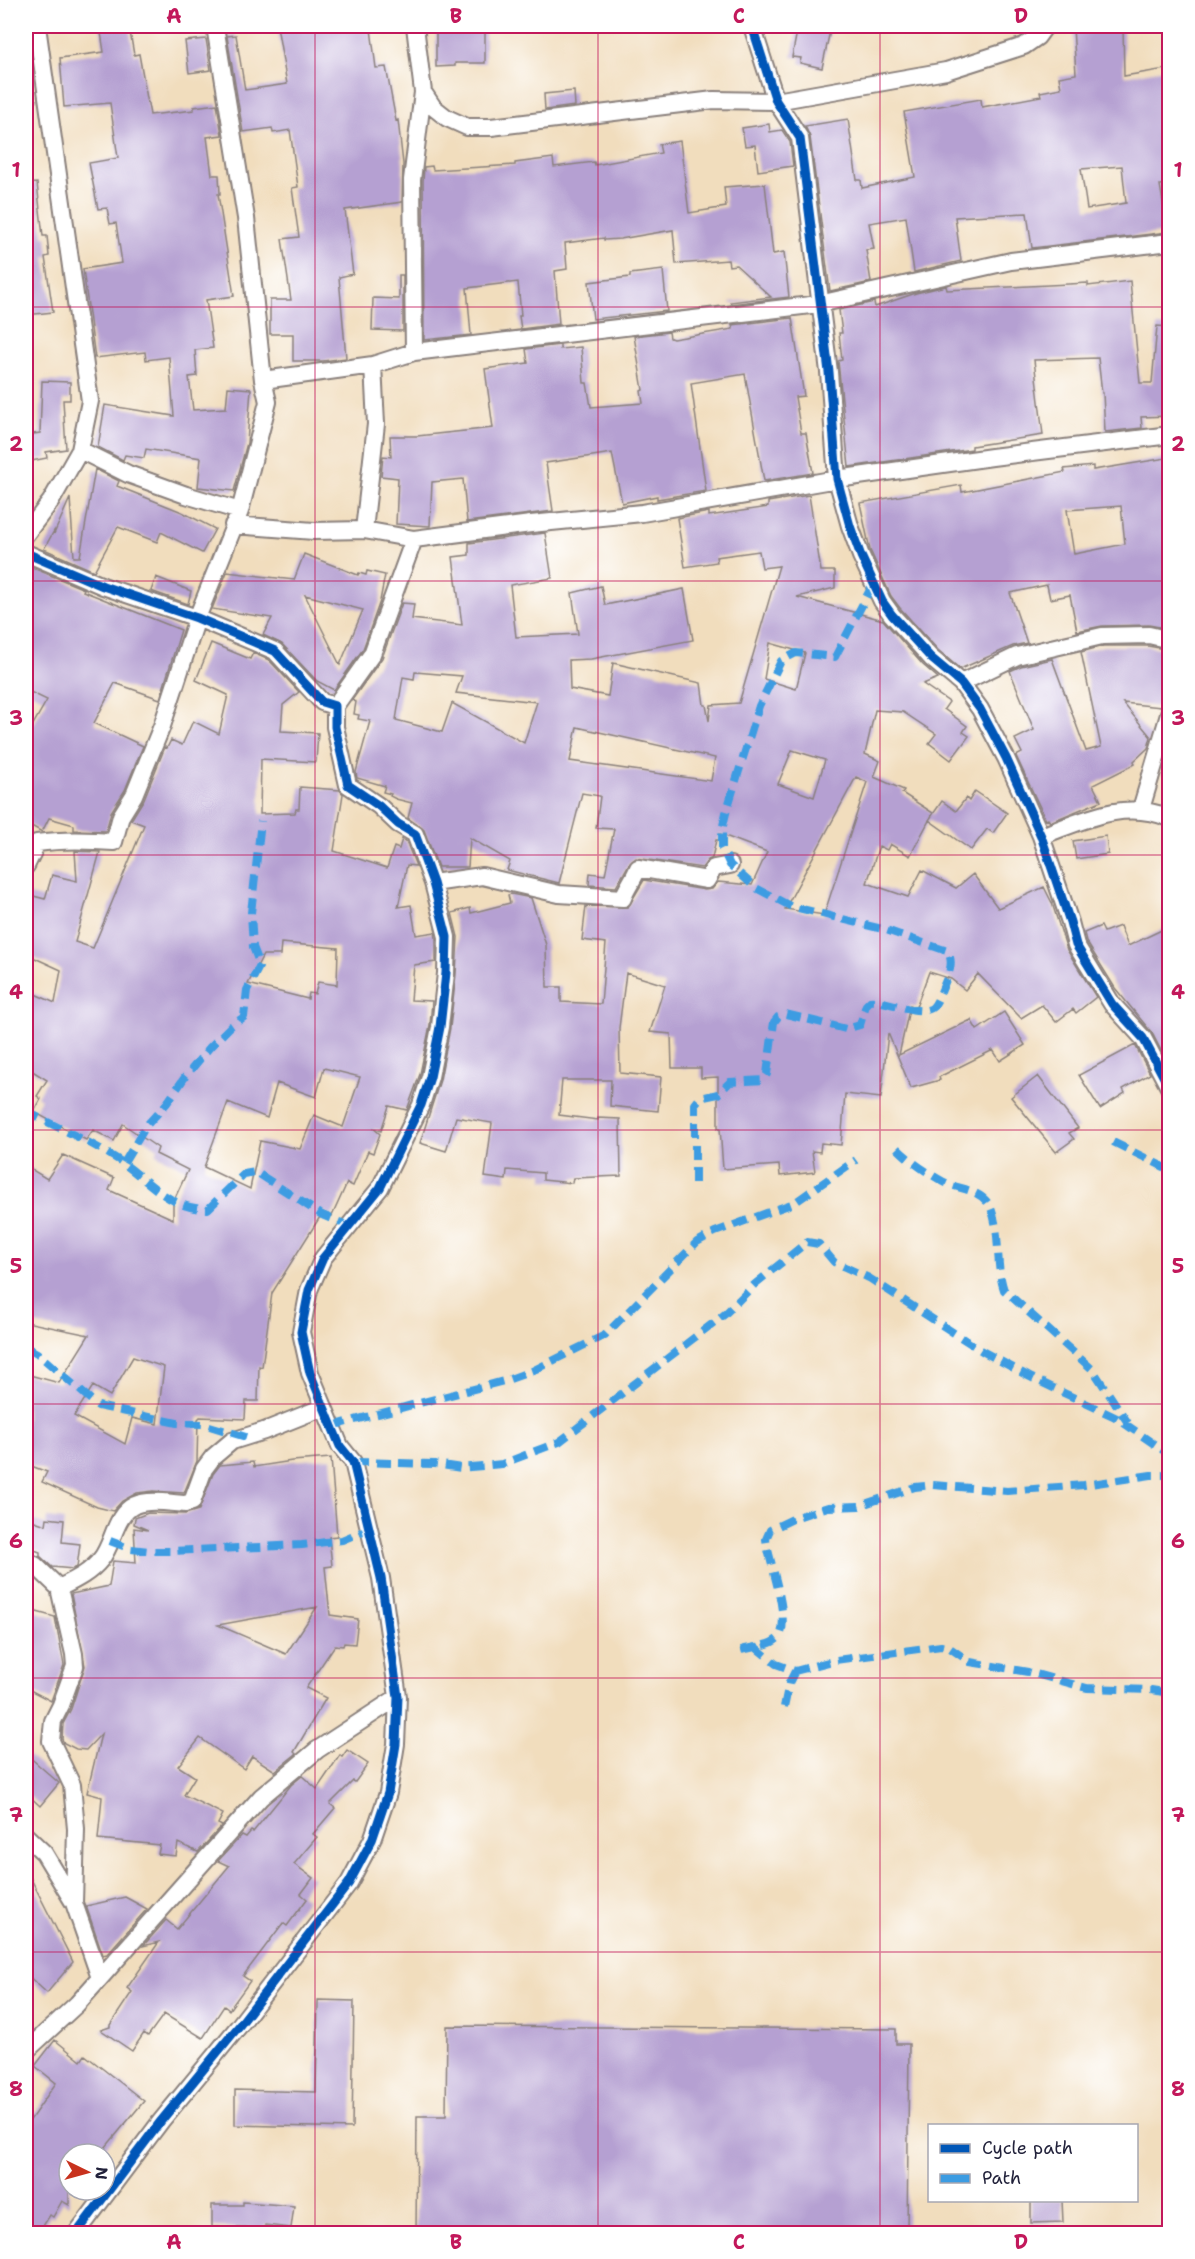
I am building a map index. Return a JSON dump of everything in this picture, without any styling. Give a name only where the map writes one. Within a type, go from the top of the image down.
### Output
[{"type":"street","points":[[26,534],[51,501],[80,450],[90,401],[37,26]]},
{"type":"street","points":[[26,866],[37,843],[52,840],[114,842],[121,816],[134,795],[162,726],[197,618],[236,518],[268,402],[263,380],[246,218],[215,26]]},
{"type":"street","points":[[414,352],[412,180],[423,92],[415,26]]},
{"type":"street","points":[[752,26],[776,101],[800,138],[829,372],[837,479],[857,546],[882,601],[909,635],[961,683],[981,709],[1041,836],[1076,945],[1112,1004],[1143,1038],[1170,1089]]},
{"type":"street","points":[[423,92],[440,113],[467,127],[491,127],[714,100],[776,101],[946,70],[1024,46],[1037,37],[1045,26]]},
{"type":"street","points":[[263,380],[373,365],[414,352],[819,304],[1011,261],[1170,242]]},
{"type":"street","points":[[364,530],[376,424],[373,365]]},
{"type":"street","points":[[80,450],[128,474],[186,495],[236,518],[314,531],[364,530],[414,539],[642,513],[837,479],[1170,435]]},
{"type":"street","points":[[76,2234],[161,2121],[239,2026],[349,1883],[372,1840],[388,1793],[396,1744],[398,1697],[381,1578],[353,1462],[340,1446],[310,1373],[301,1332],[309,1290],[323,1258],[380,1188],[407,1137],[430,1077],[440,1027],[447,937],[433,883],[415,834],[348,785],[335,727],[335,706],[372,654],[414,539]]},
{"type":"street","points":[[26,553],[103,586],[197,618],[274,651],[322,702],[335,706]]},
{"type":"street","points":[[961,683],[1017,656],[1102,636],[1149,635],[1170,640]]},
{"type":"street","points":[[1141,809],[1170,711]]},
{"type":"street","points":[[1041,836],[1118,810],[1141,809],[1170,818]]},
{"type":"street","points":[[433,883],[482,876],[559,894],[623,898],[638,868],[707,880],[714,868],[730,865]]},
{"type":"street","points":[[59,1588],[82,1577],[102,1559],[115,1529],[133,1506],[145,1502],[192,1502],[204,1469],[213,1456],[232,1441],[324,1407]]},
{"type":"street","points":[[26,1561],[35,1565],[59,1588],[75,1665],[61,1705],[53,1720],[51,1741],[72,1785],[76,1829],[74,1903]]},
{"type":"street","points":[[26,2051],[77,2004],[261,1797],[317,1750],[398,1697]]},
{"type":"street","points":[[26,1836],[44,1853],[74,1903],[100,1978]]},
{"type":"building","points":[[100,26],[129,26],[134,55],[139,54],[150,115],[194,110],[194,107],[217,104],[222,135],[207,137],[212,175],[219,175],[220,194],[218,194],[234,296],[206,300],[213,348],[195,350],[197,376],[189,377],[193,410],[226,408],[228,387],[251,389],[247,443],[234,491],[198,487],[201,458],[146,449],[144,458],[125,455],[123,460],[98,447],[105,405],[174,416],[169,357],[146,360],[145,352],[95,358],[83,269],[122,263],[116,223],[110,224],[107,208],[98,209],[89,163],[118,158],[110,103],[64,107],[60,58],[104,52]]},
{"type":"building","points":[[277,26],[353,26],[356,30],[371,29],[376,68],[386,67],[396,121],[398,120],[403,164],[402,202],[345,210],[353,274],[339,277],[346,358],[293,361],[293,334],[270,334],[270,300],[291,300],[282,239],[299,237],[292,188],[298,187],[290,130],[273,133],[272,128],[243,132],[227,36],[236,35],[245,90],[287,84]]},
{"type":"building","points":[[436,26],[485,26],[485,63],[455,63],[455,66],[436,67]]},
{"type":"building","points":[[798,26],[831,26],[822,68],[800,63],[801,58],[792,57]]},
{"type":"building","points":[[1080,26],[1123,26],[1124,76],[1165,69],[1170,93],[1170,171],[1167,172],[1169,184],[1160,185],[1168,232],[1032,248],[1027,213],[955,217],[961,261],[914,272],[906,217],[869,223],[874,249],[866,250],[871,282],[830,291],[810,137],[805,126],[848,119],[857,180],[861,180],[862,188],[915,177],[904,112],[981,99],[982,107],[1041,96],[1040,92],[1061,88],[1059,77],[1076,74],[1073,28],[1080,28]],"holes":[[[1122,166],[1126,203],[1087,209],[1081,169]]]},
{"type":"building","points":[[206,39],[211,70],[189,73],[185,41]]},
{"type":"building","points":[[574,91],[575,106],[545,110],[544,94]]},
{"type":"building","points":[[769,124],[770,132],[782,130],[790,142],[793,166],[758,171],[755,145],[745,146],[742,128]]},
{"type":"building","points":[[680,141],[689,213],[726,207],[724,187],[765,184],[773,254],[784,252],[789,297],[731,304],[730,302],[771,297],[736,265],[729,266],[728,260],[676,264],[673,230],[620,239],[604,240],[604,238],[565,243],[567,269],[555,271],[559,324],[521,329],[518,282],[467,288],[471,335],[424,340],[424,167],[432,166],[433,170],[515,165],[515,163],[553,158],[554,167],[594,162],[595,165],[661,153],[659,144]]},
{"type":"building","points":[[37,183],[43,236],[47,236],[49,256],[45,257],[53,312],[26,315],[26,184]]},
{"type":"building","points":[[663,270],[667,311],[593,319],[589,282]]},
{"type":"building","points":[[399,275],[403,275],[403,331],[372,330],[373,298],[399,299]]},
{"type":"building","points":[[1130,281],[1140,383],[1152,383],[1157,326],[1170,327],[1170,416],[1141,417],[1142,428],[1105,432],[1098,358],[1034,360],[1043,435],[972,446],[972,449],[849,467],[838,361],[842,360],[839,310],[874,302],[875,307],[946,286],[947,290],[1088,283],[1088,286]]},
{"type":"building","points":[[792,318],[804,396],[795,397],[801,433],[806,433],[813,473],[764,481],[745,374],[691,383],[706,491],[657,499],[657,496],[622,503],[612,453],[546,463],[553,511],[467,522],[463,479],[432,482],[430,526],[396,524],[398,478],[381,476],[383,456],[391,457],[390,436],[417,436],[493,428],[485,369],[528,363],[526,349],[560,345],[560,349],[581,347],[584,383],[587,383],[591,407],[643,403],[634,336],[669,332],[670,338],[673,339],[733,329],[732,325]]},
{"type":"building","points":[[42,381],[70,382],[70,400],[63,400],[66,449],[46,452],[47,458],[26,462],[26,435],[40,433]]},
{"type":"building","points":[[1166,458],[1170,483],[1170,629],[1149,625],[1102,626],[1077,631],[1070,595],[1050,599],[1047,585],[1010,593],[1027,643],[1013,646],[960,669],[938,650],[891,596],[870,550],[860,503],[961,485],[962,492],[1065,472],[1064,469],[1093,466],[1093,470]],"holes":[[[1121,506],[1125,544],[1074,554],[1067,510]]]},
{"type":"building","points":[[95,469],[119,481],[117,486],[182,512],[215,529],[202,553],[161,532],[157,542],[118,527],[94,571],[44,549],[54,531],[54,534],[70,498],[74,557],[80,557]]},
{"type":"building","points":[[809,495],[821,571],[835,571],[835,588],[797,597],[883,620],[923,665],[938,678],[923,684],[949,702],[944,709],[967,726],[963,732],[969,736],[951,760],[929,743],[936,734],[903,712],[875,710],[865,754],[880,761],[874,777],[904,790],[902,793],[933,813],[910,856],[890,844],[887,850],[879,846],[867,883],[908,897],[922,870],[956,888],[973,874],[998,908],[1044,887],[1052,903],[1067,950],[1096,997],[1076,1013],[1073,1009],[1056,1022],[1042,1005],[1021,1018],[978,974],[965,990],[951,979],[929,972],[916,1007],[910,1005],[899,1055],[971,1020],[977,1030],[1004,1012],[1025,1045],[1000,1061],[993,1050],[939,1077],[940,1080],[911,1088],[888,1033],[881,1098],[845,1094],[841,1145],[821,1143],[820,1152],[812,1151],[815,1172],[780,1176],[779,1165],[723,1169],[720,1128],[718,1128],[718,1077],[701,1078],[701,1068],[672,1068],[671,1034],[650,1032],[665,985],[626,973],[619,1028],[620,1073],[661,1077],[658,1111],[610,1106],[611,1080],[562,1080],[559,1115],[598,1120],[598,1118],[620,1119],[621,1176],[573,1178],[572,1183],[543,1180],[543,1173],[507,1170],[506,1180],[485,1177],[492,1123],[456,1117],[446,1151],[420,1143],[440,1080],[450,1028],[458,937],[452,913],[470,908],[471,913],[510,903],[508,895],[511,894],[531,898],[546,945],[547,987],[561,987],[561,1002],[601,1004],[606,943],[582,940],[586,906],[628,907],[644,880],[705,890],[712,889],[718,882],[752,885],[767,852],[720,834],[719,840],[716,840],[712,858],[702,868],[636,858],[629,864],[616,887],[589,885],[590,873],[605,875],[614,829],[596,828],[600,796],[582,793],[559,883],[507,870],[510,861],[470,838],[468,867],[438,867],[424,830],[408,818],[412,803],[396,799],[390,796],[391,794],[383,792],[385,786],[357,778],[356,772],[370,721],[358,719],[359,715],[354,714],[356,702],[352,700],[382,658],[402,603],[414,604],[412,619],[462,625],[453,557],[469,555],[469,543],[545,533],[552,578],[510,585],[516,637],[578,634],[572,593],[601,586],[605,605],[684,589],[693,640],[591,659],[569,660],[570,689],[608,696],[613,663],[701,683],[709,721],[711,705],[739,703],[779,566],[762,568],[759,551],[716,557],[717,562],[685,567],[677,518],[709,512],[709,516],[768,507],[768,502]],"holes":[[[770,643],[805,653],[796,689],[764,679]],[[415,672],[462,676],[456,693],[537,702],[524,743],[452,703],[442,732],[396,720],[403,677],[414,679]],[[577,727],[715,758],[711,781],[570,761]],[[792,750],[825,760],[814,797],[778,784]],[[856,777],[867,782],[824,915],[785,909]]]},
{"type":"building","points":[[304,554],[358,575],[359,573],[366,575],[367,571],[385,575],[380,601],[363,649],[334,690],[317,681],[282,644],[263,635],[272,618],[212,609],[227,572],[294,580]],"holes":[[[305,595],[363,610],[340,665]]]},
{"type":"building","points":[[26,568],[32,570],[33,568],[84,589],[83,591],[181,630],[160,699],[115,683],[94,723],[143,746],[125,790],[111,812],[106,831],[74,830],[74,825],[49,818],[42,832],[26,823],[26,737],[47,700],[26,690]]},
{"type":"building","points":[[156,577],[191,591],[188,604],[151,591]]},
{"type":"building","points":[[211,643],[250,659],[253,653],[269,660],[299,692],[283,705],[281,731],[318,733],[316,762],[261,759],[260,814],[295,813],[296,809],[299,809],[300,787],[340,790],[343,794],[334,851],[387,868],[394,847],[399,849],[402,839],[406,841],[416,866],[407,865],[398,907],[411,905],[416,935],[435,932],[436,938],[436,962],[414,965],[411,1000],[432,1001],[430,1025],[420,1074],[407,1110],[389,1106],[381,1131],[373,1128],[380,1134],[373,1153],[368,1151],[353,1186],[347,1183],[332,1216],[323,1212],[272,1293],[262,1367],[259,1366],[258,1401],[246,1401],[245,1419],[200,1417],[198,1419],[197,1461],[184,1493],[153,1491],[137,1493],[122,1501],[113,1511],[97,1507],[42,1482],[47,1472],[26,1464],[26,1374],[59,1383],[89,1335],[26,1322],[26,1166],[47,1179],[63,1155],[114,1178],[109,1190],[173,1219],[173,1202],[188,1170],[156,1154],[158,1148],[123,1124],[114,1141],[93,1130],[86,1140],[34,1112],[41,1099],[37,1096],[47,1080],[26,1067],[26,1039],[33,1026],[26,1022],[26,990],[55,1003],[61,970],[26,954],[26,894],[45,899],[52,875],[77,881],[75,851],[100,852],[75,942],[93,948],[144,825],[131,820],[144,799],[165,747],[167,748],[171,740],[182,745],[193,721],[219,734],[228,695],[196,680]],"holes":[[[281,943],[338,948],[337,985],[318,982],[315,994],[309,993],[308,999],[248,984],[263,955],[280,955]],[[324,1068],[360,1077],[343,1127],[314,1115],[300,1149],[260,1141],[250,1189],[204,1167],[228,1102],[267,1118],[277,1083],[316,1097]],[[133,1357],[164,1367],[157,1424],[132,1418],[125,1444],[74,1416],[93,1386],[110,1396]]]},
{"type":"building","points":[[1103,646],[1148,646],[1170,650],[1163,703],[1161,707],[1123,703],[1151,737],[1148,748],[1134,761],[1135,764],[1093,785],[1101,801],[1050,822],[1046,820],[1016,756],[1022,753],[1015,739],[1034,730],[1010,671],[1052,659],[1086,751],[1101,747],[1081,652]]},
{"type":"building","points":[[975,791],[1007,813],[993,833],[987,829],[971,850],[929,820],[942,801],[956,811],[966,798],[969,801]]},
{"type":"building","points":[[1106,836],[1108,854],[1076,859],[1073,841]]},
{"type":"building","points":[[1101,926],[1104,932],[1120,926],[1128,946],[1170,926],[1168,1064],[1152,1033],[1115,988],[1086,941],[1084,933]]},
{"type":"building","points":[[1135,1045],[1150,1074],[1123,1089],[1125,1093],[1100,1109],[1079,1075]]},
{"type":"building","points":[[1038,1076],[1078,1128],[1069,1133],[1074,1139],[1056,1152],[1011,1097]]},
{"type":"building","points":[[331,1458],[337,1536],[329,1537],[332,1566],[325,1567],[330,1615],[358,1619],[355,1644],[335,1645],[306,1688],[326,1698],[294,1752],[296,1754],[275,1771],[252,1756],[244,1769],[200,1738],[178,1766],[195,1777],[184,1795],[223,1814],[218,1824],[222,1826],[198,1852],[178,1843],[176,1856],[158,1854],[160,1845],[98,1839],[102,1797],[87,1793],[101,1734],[86,1750],[76,1749],[64,1743],[62,1739],[63,1724],[71,1709],[85,1666],[71,1594],[109,1586],[113,1561],[136,1563],[134,1528],[148,1530],[134,1524],[135,1518],[148,1513],[185,1514],[199,1510],[213,1474],[220,1465],[253,1462],[254,1467]],"holes":[[[317,1607],[286,1654],[218,1625]]]},
{"type":"building","points":[[26,1518],[46,1525],[47,1518],[64,1520],[62,1542],[80,1544],[77,1567],[73,1569],[52,1567],[40,1556],[40,1552],[26,1547]]},
{"type":"building","points":[[26,1609],[55,1617],[64,1665],[51,1701],[26,1688]]},
{"type":"building","points":[[347,1750],[368,1764],[355,1782],[353,1781],[330,1804],[335,1808],[313,1834],[317,1837],[294,1864],[313,1878],[301,1894],[307,1899],[287,1926],[283,1923],[243,1976],[250,1981],[229,2010],[224,2006],[203,2038],[164,2014],[148,2036],[144,2033],[132,2051],[101,2030],[110,2027],[132,1992],[127,1988],[159,1942],[143,1946],[166,1920],[177,1929],[229,1866],[218,1861],[242,1835],[246,1837],[251,1831],[253,1832],[291,1785],[302,1776],[317,1789],[340,1755],[342,1757]]},
{"type":"building","points":[[26,1754],[59,1783],[40,1806],[26,1793]]},
{"type":"building","points":[[26,1869],[73,1962],[47,1993],[26,1974]]},
{"type":"building","points":[[125,1897],[147,1909],[107,1954],[103,1955],[86,1906]]},
{"type":"building","points":[[318,2000],[354,2001],[352,2128],[235,2125],[235,2090],[316,2092]]},
{"type":"building","points":[[447,2026],[896,2029],[896,2044],[909,2044],[907,2234],[416,2234],[417,2116],[446,2116]]},
{"type":"building","points":[[55,2040],[81,2061],[85,2055],[144,2101],[110,2142],[57,2142],[57,2202],[61,2202],[53,2217],[50,2215],[38,2234],[26,2234],[26,2126],[56,2083],[35,2066]]},
{"type":"building","points":[[243,2202],[294,2206],[291,2228],[265,2225],[265,2229],[212,2227],[212,2205],[243,2205]]},
{"type":"building","points":[[1031,2202],[1062,2202],[1063,2222],[1031,2223]]},
{"type":"marked path","points":[[695,1183],[695,1104],[700,1098],[718,1094],[730,1082],[763,1080],[767,1074],[774,1022],[778,1017],[786,1014],[846,1029],[860,1025],[866,1005],[870,1001],[928,1010],[937,1001],[950,971],[951,961],[947,951],[886,930],[790,906],[756,888],[730,865],[722,848],[722,830],[726,813],[759,706],[781,661],[796,653],[835,657],[874,582]]},
{"type":"marked path","points":[[124,1163],[146,1126],[167,1103],[185,1077],[210,1047],[231,1026],[244,1017],[247,990],[260,965],[253,947],[251,913],[261,821]]},
{"type":"marked path","points":[[26,1111],[102,1150],[168,1198],[180,1204],[208,1209],[244,1174],[256,1172],[322,1215],[349,1226]]},
{"type":"marked path","points":[[1113,1142],[1170,1170]]},
{"type":"marked path","points":[[897,1148],[936,1177],[983,1198],[992,1211],[995,1221],[1004,1290],[1093,1370],[1128,1423]]},
{"type":"marked path","points":[[332,1426],[504,1381],[532,1371],[605,1335],[697,1242],[715,1232],[794,1203],[856,1160]]},
{"type":"marked path","points":[[353,1462],[435,1464],[461,1468],[502,1464],[559,1442],[725,1314],[755,1284],[807,1242],[819,1244],[834,1262],[869,1278],[982,1351],[1030,1377],[1115,1417],[1170,1455]]},
{"type":"marked path","points":[[26,1347],[37,1353],[98,1406],[177,1423],[203,1424],[246,1437]]},
{"type":"marked path","points":[[741,1650],[770,1643],[777,1639],[781,1632],[782,1607],[766,1539],[770,1530],[797,1517],[828,1507],[859,1506],[915,1487],[933,1485],[1007,1491],[1084,1485],[1151,1475],[1170,1475]]},
{"type":"marked path","points":[[110,1541],[131,1549],[173,1551],[302,1545],[342,1540],[368,1529]]},
{"type":"marked path","points":[[754,1646],[776,1664],[795,1671],[836,1660],[941,1646],[950,1648],[970,1662],[1028,1672],[1087,1688],[1151,1690],[1170,1693]]},
{"type":"marked path","points":[[784,1707],[789,1683],[795,1671]]},
{"type":"cycle path","points":[[752,26],[776,101],[800,138],[829,372],[837,479],[861,556],[882,601],[892,615],[931,658],[961,683],[980,709],[1006,758],[1041,836],[1076,945],[1112,1004],[1143,1038],[1170,1089]]},
{"type":"cycle path","points":[[26,553],[103,586],[197,618],[275,651],[322,702],[335,706],[335,727],[348,785],[379,806],[398,824],[415,834],[433,883],[447,937],[440,1027],[430,1077],[421,1105],[380,1188],[323,1258],[309,1290],[301,1332],[310,1373],[340,1446],[353,1462],[381,1578],[398,1697],[396,1744],[388,1793],[372,1840],[349,1883],[239,2026],[161,2121],[76,2234]]}]
